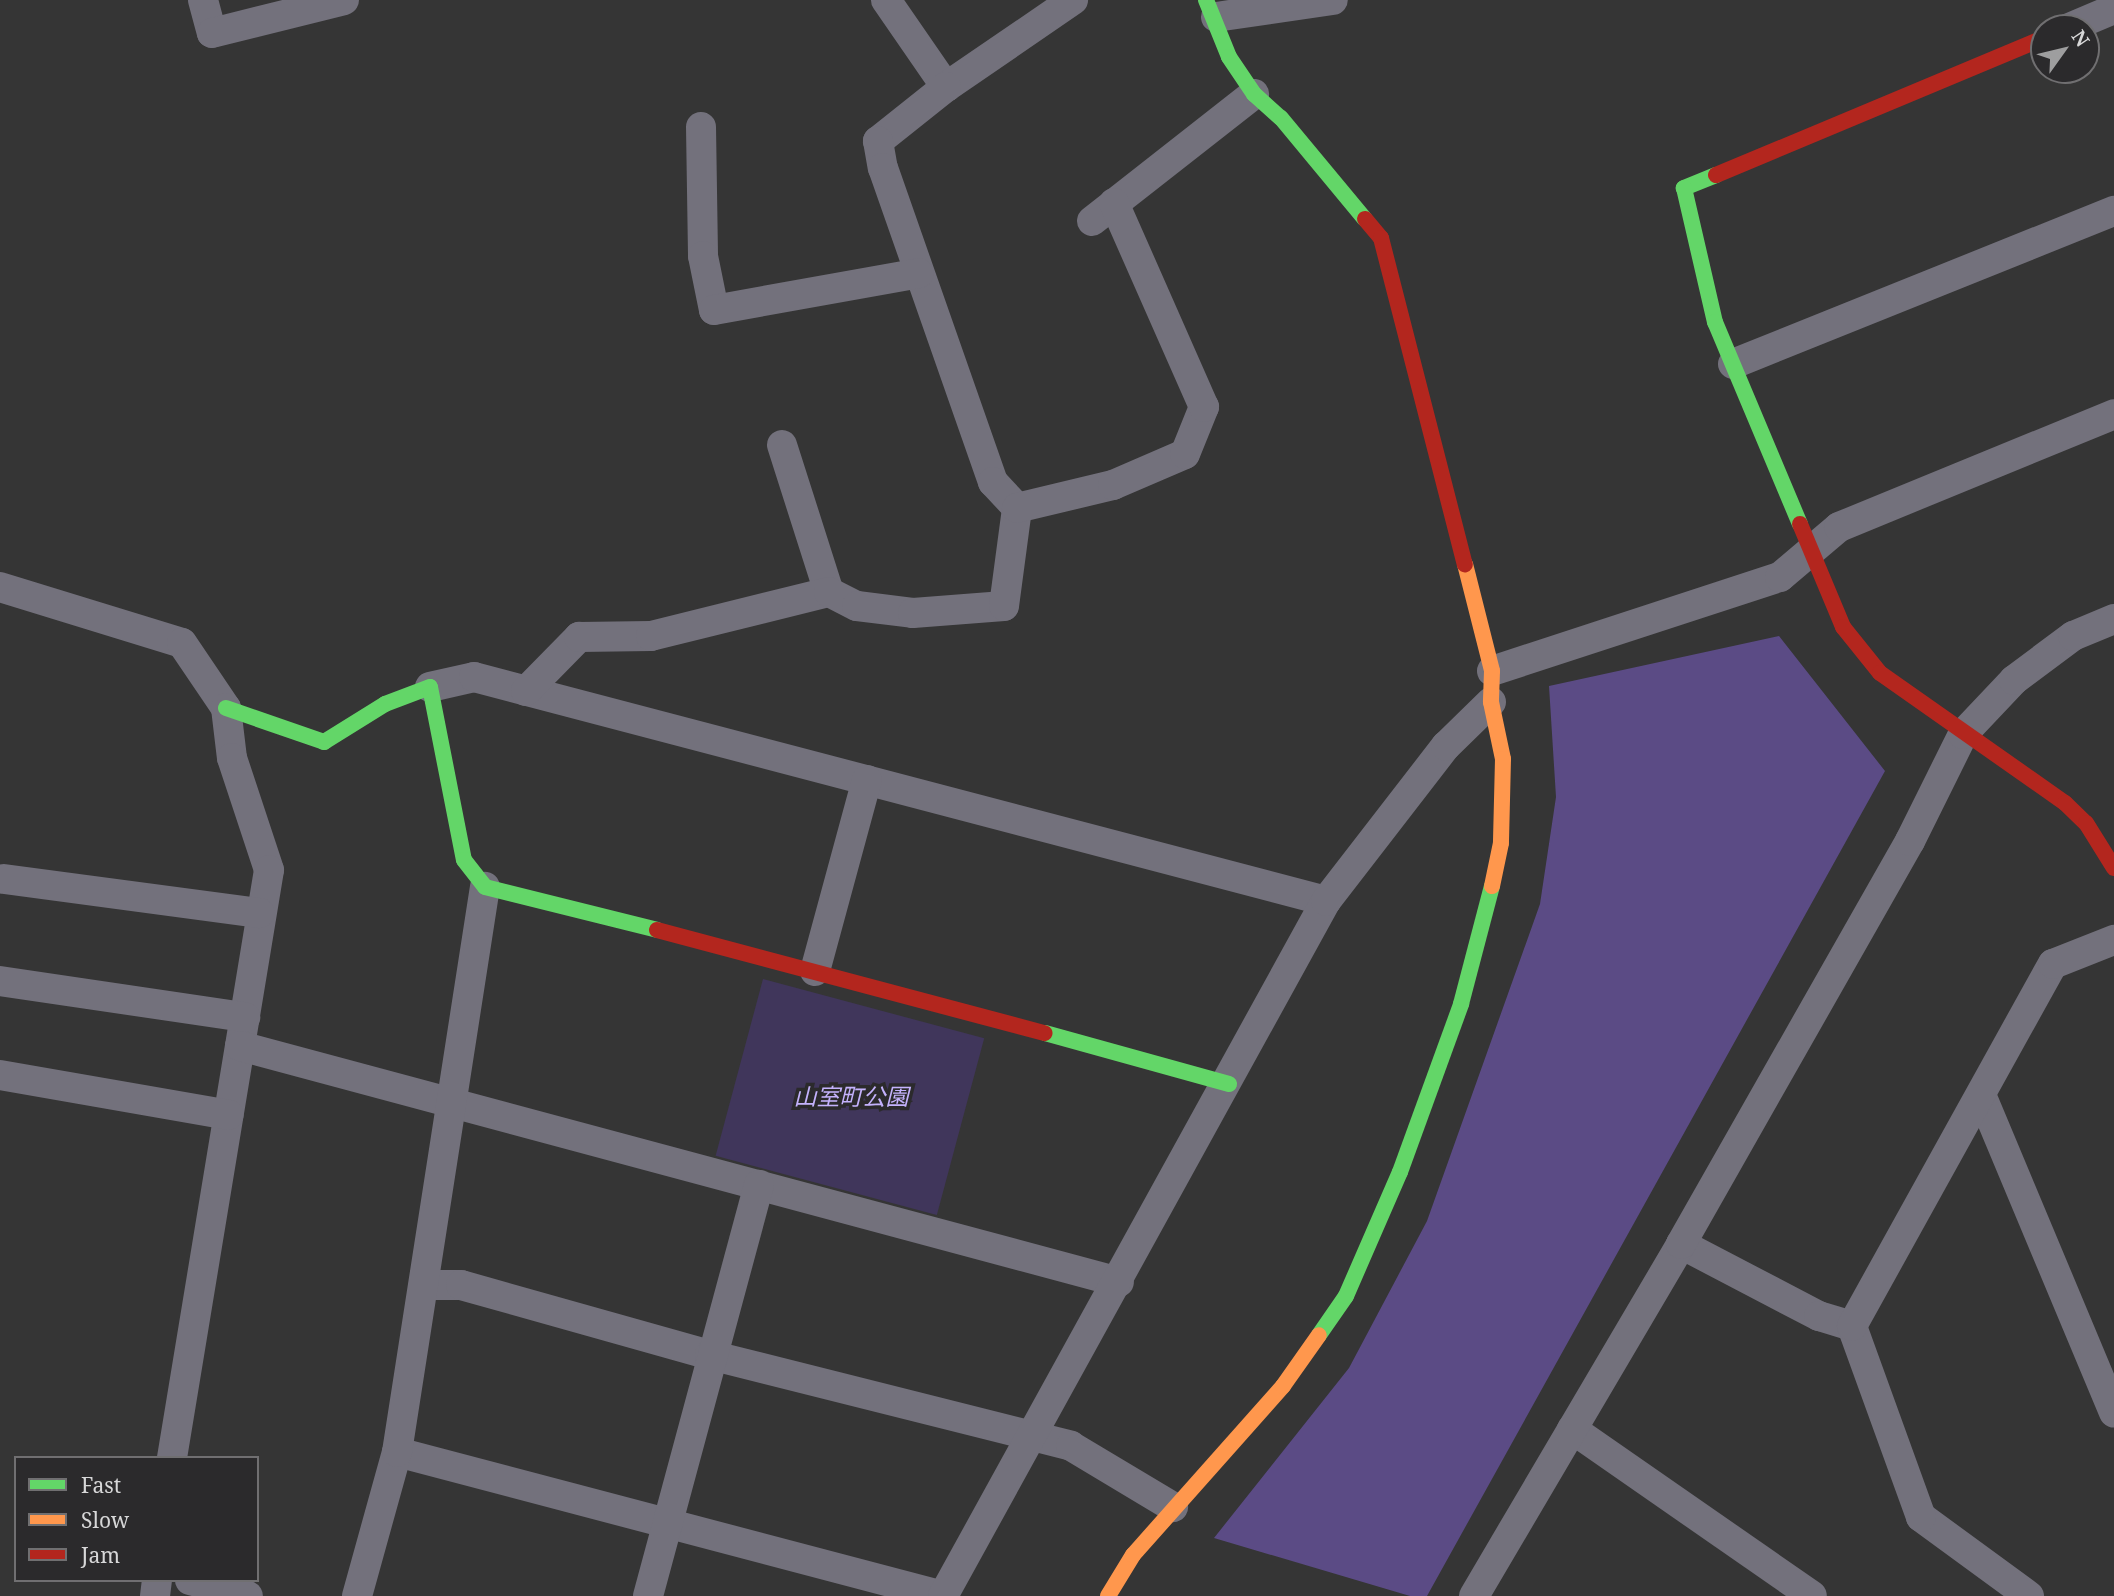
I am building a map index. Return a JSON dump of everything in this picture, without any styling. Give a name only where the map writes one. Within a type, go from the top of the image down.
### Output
[{"type":"street","points":[[203,0],[212,33],[344,0]]},
{"type":"street","points":[[886,0],[946,87]]},
{"type":"street","points":[[1017,508],[993,482],[883,168],[878,141],[946,87],[1073,0]]},
{"type":"street","points":[[1108,1596],[1133,1555],[1274,1396],[1322,1335],[1346,1296],[1401,1172],[1482,937],[1501,844],[1503,759],[1491,702],[1492,671],[1381,238],[1281,118],[1254,94],[1229,57],[1211,9],[1333,0]]},
{"type":"street","points":[[2030,44],[1684,187],[1715,322],[1843,626],[1880,673],[1963,734],[2065,803],[2086,823],[2114,868]]},
{"type":"street","points":[[1017,508],[1113,485],[1185,454],[1204,407],[1103,212],[1254,94]]},
{"type":"street","points":[[701,127],[704,256],[714,310],[919,273]]},
{"type":"street","points":[[1733,365],[2114,211]]},
{"type":"street","points":[[1492,671],[1780,577],[1839,527],[2114,414]]},
{"type":"street","points":[[782,445],[829,592]]},
{"type":"street","points":[[526,691],[579,637],[651,636],[829,592],[857,606],[913,613],[1004,606],[1017,508]]},
{"type":"street","points":[[0,587],[182,643],[226,708],[232,758],[270,870],[260,913],[243,1032],[172,1456]]},
{"type":"street","points":[[1474,1596],[1681,1244],[1910,841],[1963,734],[2014,680],[2073,636],[2114,619]]},
{"type":"street","points":[[226,708],[324,742],[385,704],[430,687],[474,677],[1326,901]]},
{"type":"street","points":[[430,687],[464,859],[485,887],[815,971],[1229,1084]]},
{"type":"street","points":[[397,1452],[667,1521],[943,1596],[1229,1084],[1326,901],[1446,746],[1491,702]]},
{"type":"street","points":[[815,971],[867,780]]},
{"type":"street","points":[[4,879],[260,913]]},
{"type":"street","points":[[357,1596],[397,1452],[426,1285],[451,1101],[485,887]]},
{"type":"street","points":[[2029,1596],[1920,1517],[1852,1326],[1982,1097],[2053,964],[2114,940]]},
{"type":"street","points":[[0,981],[243,1032],[451,1101],[1119,1282]]},
{"type":"street","points":[[0,1075],[229,1115]]},
{"type":"street","points":[[1982,1097],[2114,1413]]},
{"type":"street","points":[[648,1596],[710,1355],[759,1185]]},
{"type":"street","points":[[1681,1244],[1819,1316],[1852,1326]]},
{"type":"street","points":[[426,1285],[461,1284],[710,1355],[1071,1446],[1173,1507]]},
{"type":"street","points":[[1572,1429],[1812,1596]]},
{"type":"street","points":[[197,1582],[248,1596]]},
{"type":"green space","name":"山室町公園","points":[[763,979],[984,1038],[937,1215],[716,1156]]},
{"type":"shaded area","points":[[1779,636],[1885,771],[1427,1596],[1410,1596],[1214,1538],[1349,1368],[1427,1221],[1540,904],[1556,797],[1549,686]]},
{"type":"traffic: fast","points":[[1206,0],[1229,57],[1254,94],[1281,118],[1365,219]]},
{"type":"traffic: fast","points":[[1716,175],[1684,188],[1715,322],[1800,524]]},
{"type":"traffic: fast","points":[[226,708],[324,742],[385,704],[430,687],[464,860],[485,887],[657,930]]},
{"type":"traffic: fast","points":[[1319,1335],[1346,1296],[1400,1172],[1461,1004],[1492,886]]},
{"type":"traffic: fast","points":[[1045,1033],[1229,1084]]},
{"type":"traffic: slow","points":[[1465,564],[1492,671],[1491,702],[1503,759],[1501,843],[1492,886]]},
{"type":"traffic: slow","points":[[1108,1596],[1133,1555],[1283,1386],[1319,1335]]},
{"type":"traffic: jam","points":[[1716,175],[2030,44]]},
{"type":"traffic: jam","points":[[1365,219],[1381,238],[1465,564]]},
{"type":"traffic: jam","points":[[1800,524],[1843,627],[1880,673],[2065,803],[2086,823],[2114,868]]},
{"type":"traffic: jam","points":[[657,930],[1045,1033]]}]
